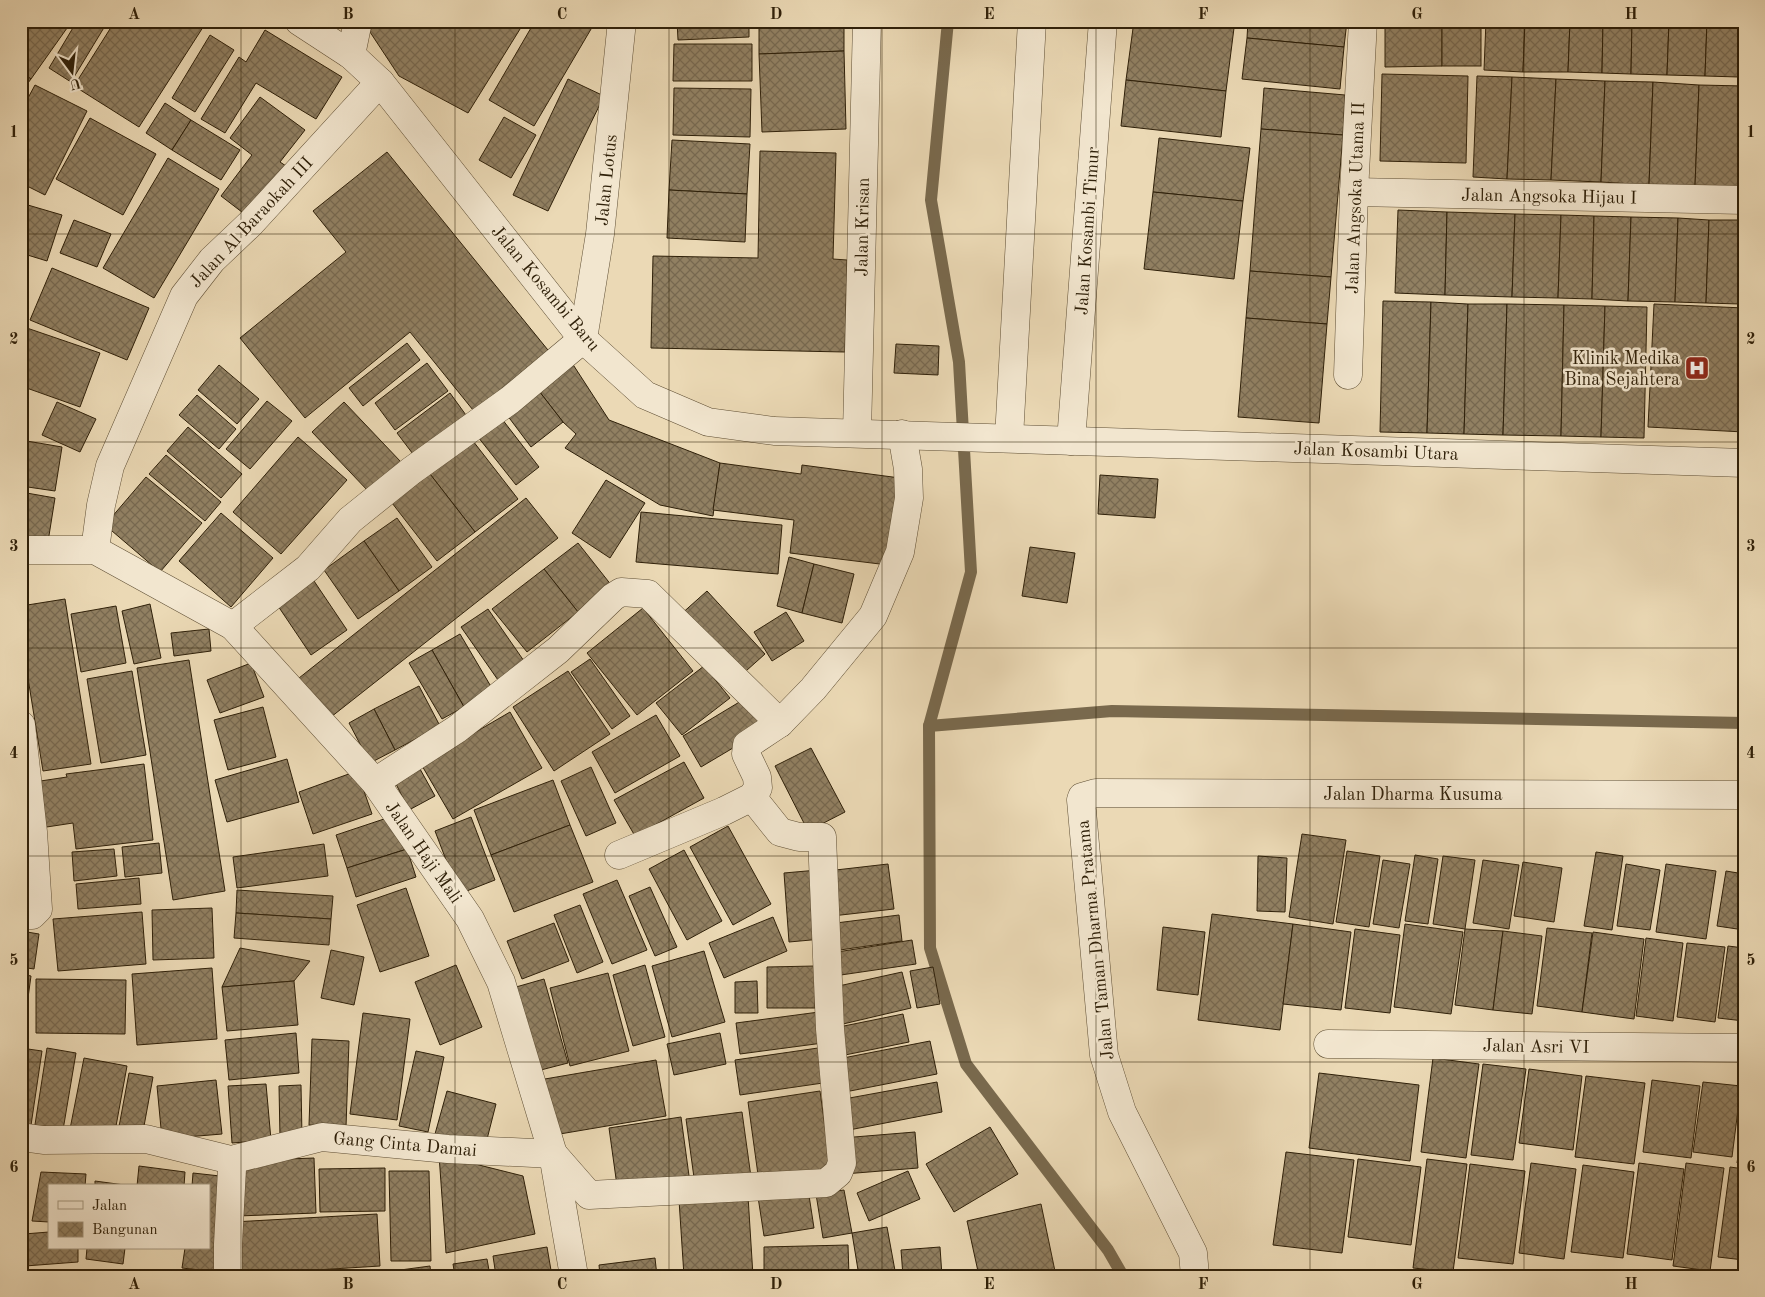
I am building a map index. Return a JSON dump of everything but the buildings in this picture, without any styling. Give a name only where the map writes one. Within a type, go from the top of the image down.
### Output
[{"type":"street","name":"Jalan Kosambi Baru","points":[[299,21],[351,55],[380,82],[583,339],[645,395],[708,422],[774,431],[999,438]]},
{"type":"street","points":[[351,55],[358,21]]},
{"type":"street","name":"Jalan Lotus","points":[[583,339],[600,234],[622,21]]},
{"type":"street","name":"Jalan Krisan","points":[[857,433],[867,21]]},
{"type":"street","points":[[999,438],[1032,21]]},
{"type":"street","name":"Jalan Kosambi Timur","points":[[1071,441],[1102,21]]},
{"type":"street","name":"Jalan Angsoka Utama II","points":[[1348,375],[1354,192],[1363,21]]},
{"type":"street","name":"Jalan Al Baraokah III","points":[[95,550],[101,505],[110,466],[184,296],[212,260],[250,224],[380,82]]},
{"type":"street","name":"Jalan Angsoka Hijau I","points":[[1354,192],[1744,200]]},
{"type":"street","points":[[233,626],[308,568],[350,520],[411,471],[510,400],[583,339]]},
{"type":"street","points":[[618,855],[724,811],[752,797],[758,788],[757,777],[746,754],[747,746],[780,723],[813,689],[873,616],[900,552],[909,498],[909,435]]},
{"type":"street","name":"Jalan Kosambi Utara","points":[[999,438],[1744,463]]},
{"type":"street","points":[[21,550],[95,550]]},
{"type":"street","name":"Jalan Haji Mali","points":[[95,550],[233,626],[375,782],[470,919],[501,982],[553,1154],[574,1276]]},
{"type":"street","points":[[375,782],[457,729],[558,650],[613,598],[622,592],[648,594],[780,723]]},
{"type":"street","points":[[21,725],[34,832],[38,909],[32,915],[21,915]]},
{"type":"street","name":"Jalan Dharma Kusuma","points":[[1082,797],[1096,793],[1744,795]]},
{"type":"street","points":[[553,1154],[589,1195],[826,1183],[838,1173],[842,1163],[830,1029],[822,837],[799,836],[780,832],[752,797]]},
{"type":"street","name":"Jalan Taman Dharma Pratama","points":[[1082,797],[1104,1054],[1122,1112],[1193,1253],[1195,1276]]},
{"type":"street","name":"Jalan Asri VI","points":[[1328,1044],[1744,1048]]},
{"type":"street","name":"Gang Cinta Damai","points":[[21,1138],[43,1140],[146,1139],[231,1160],[322,1137],[448,1149],[553,1154]]},
{"type":"street","points":[[228,1276],[231,1160]]},
{"type":"waterway","points":[[948,21],[931,200],[959,362],[971,572],[929,726],[930,948],[966,1064],[1108,1250],[1123,1276]]},
{"type":"waterway","points":[[929,726],[1112,711],[1744,723]]},
{"type":"place","name":"Klinik Medika Bina Sejahtera","points":[[1697,368]]}]
